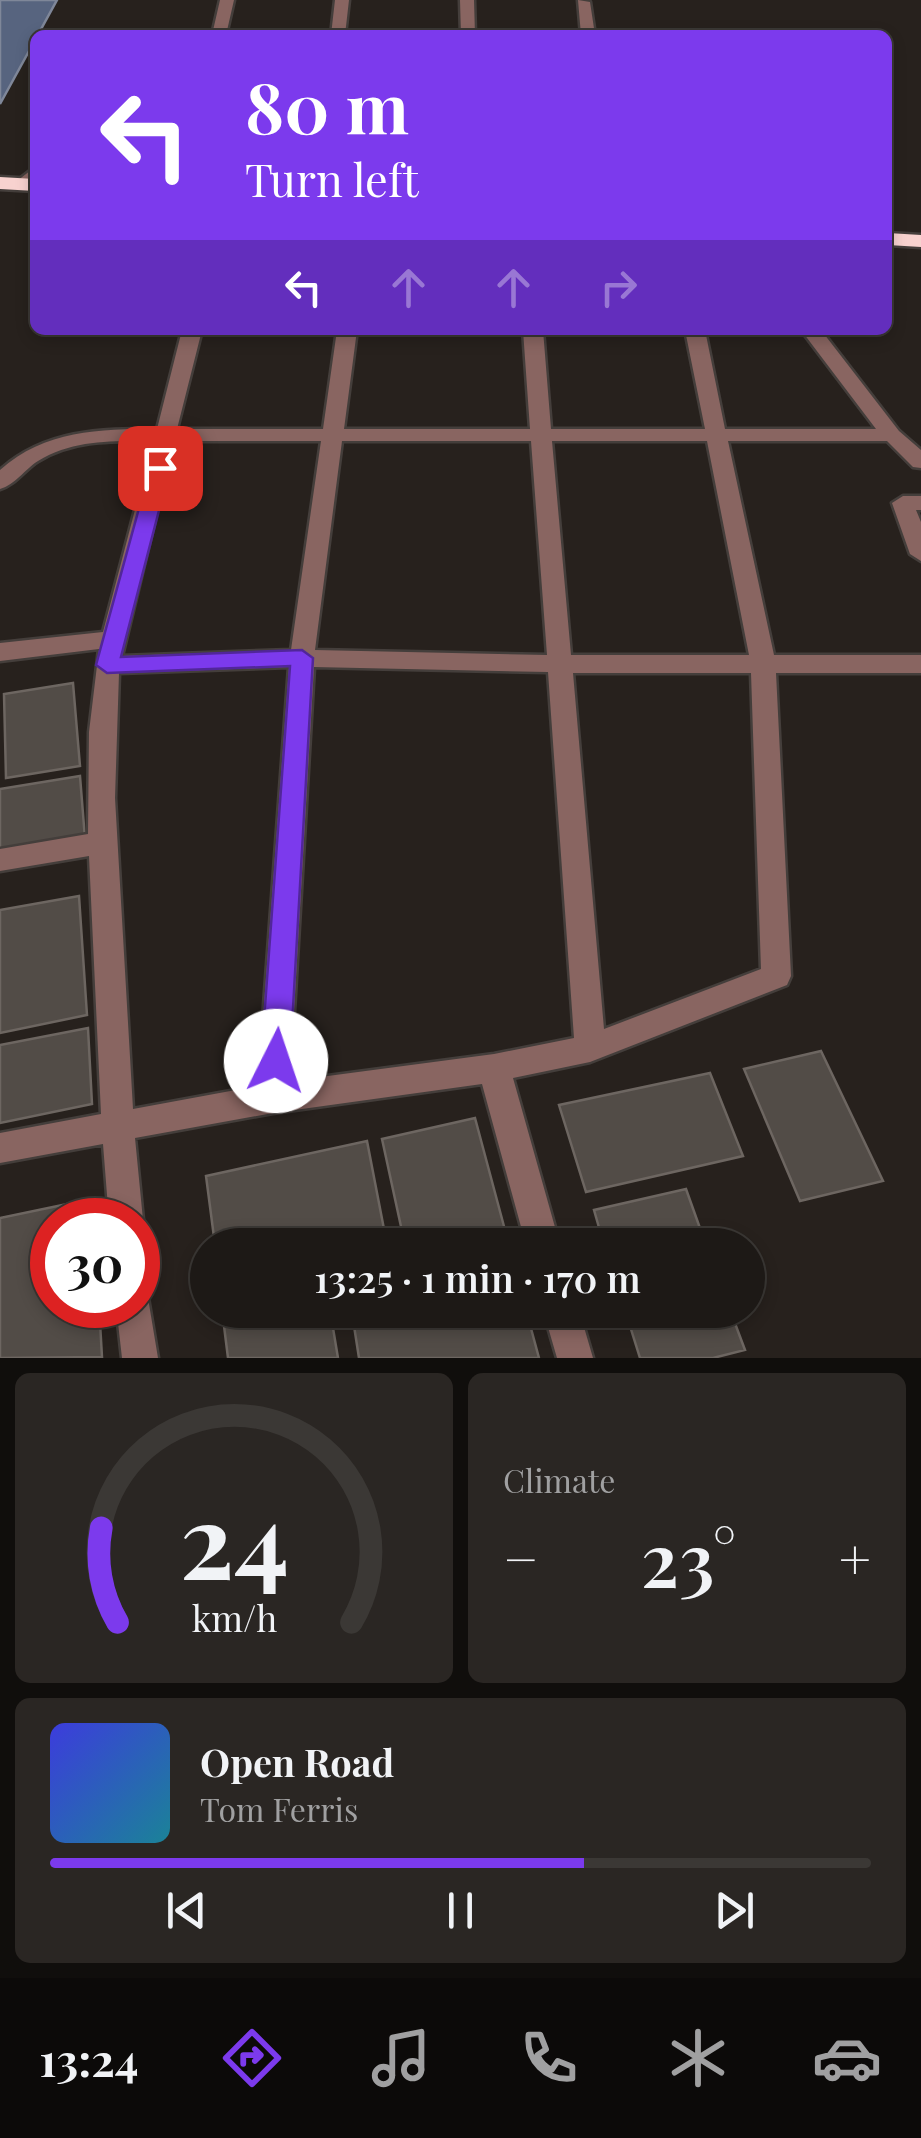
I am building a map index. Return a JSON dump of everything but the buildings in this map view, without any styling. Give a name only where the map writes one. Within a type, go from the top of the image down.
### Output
[{"type":"highway","points":[[892,239],[920,241]]},
{"type":"street","points":[[221,30],[227,0]]},
{"type":"street","points":[[339,30],[342,0]]},
{"type":"street","points":[[467,0],[468,30]]},
{"type":"street","points":[[583,2],[587,30]]},
{"type":"street","points":[[124,1198],[98,773],[111,652],[191,335]]},
{"type":"street","points":[[273,1098],[302,658],[346,335]]},
{"type":"street","points":[[534,335],[590,1048]]},
{"type":"street","points":[[0,1148],[273,1098],[494,1068],[590,1048],[776,976],[763,664],[695,335]]},
{"type":"street","points":[[815,335],[892,435],[921,462]]},
{"type":"street","points":[[0,482],[21,460],[50,444],[95,434],[335,438],[892,435]]},
{"type":"street","points":[[921,503],[904,503],[921,554]]},
{"type":"street","points":[[0,652],[560,664],[921,664]]},
{"type":"street","points":[[0,860],[102,843]]},
{"type":"street","points":[[494,1068],[538,1228]]},
{"type":"street","points":[[137,1328],[140,1358]]},
{"type":"street","points":[[566,1328],[574,1358]]},
{"type":"water","points":[[0,0],[57,0],[41,30],[30,30],[30,49],[0,104]]},
{"type":"route","points":[[160,468],[107,665],[302,658],[276,1061]]}]
